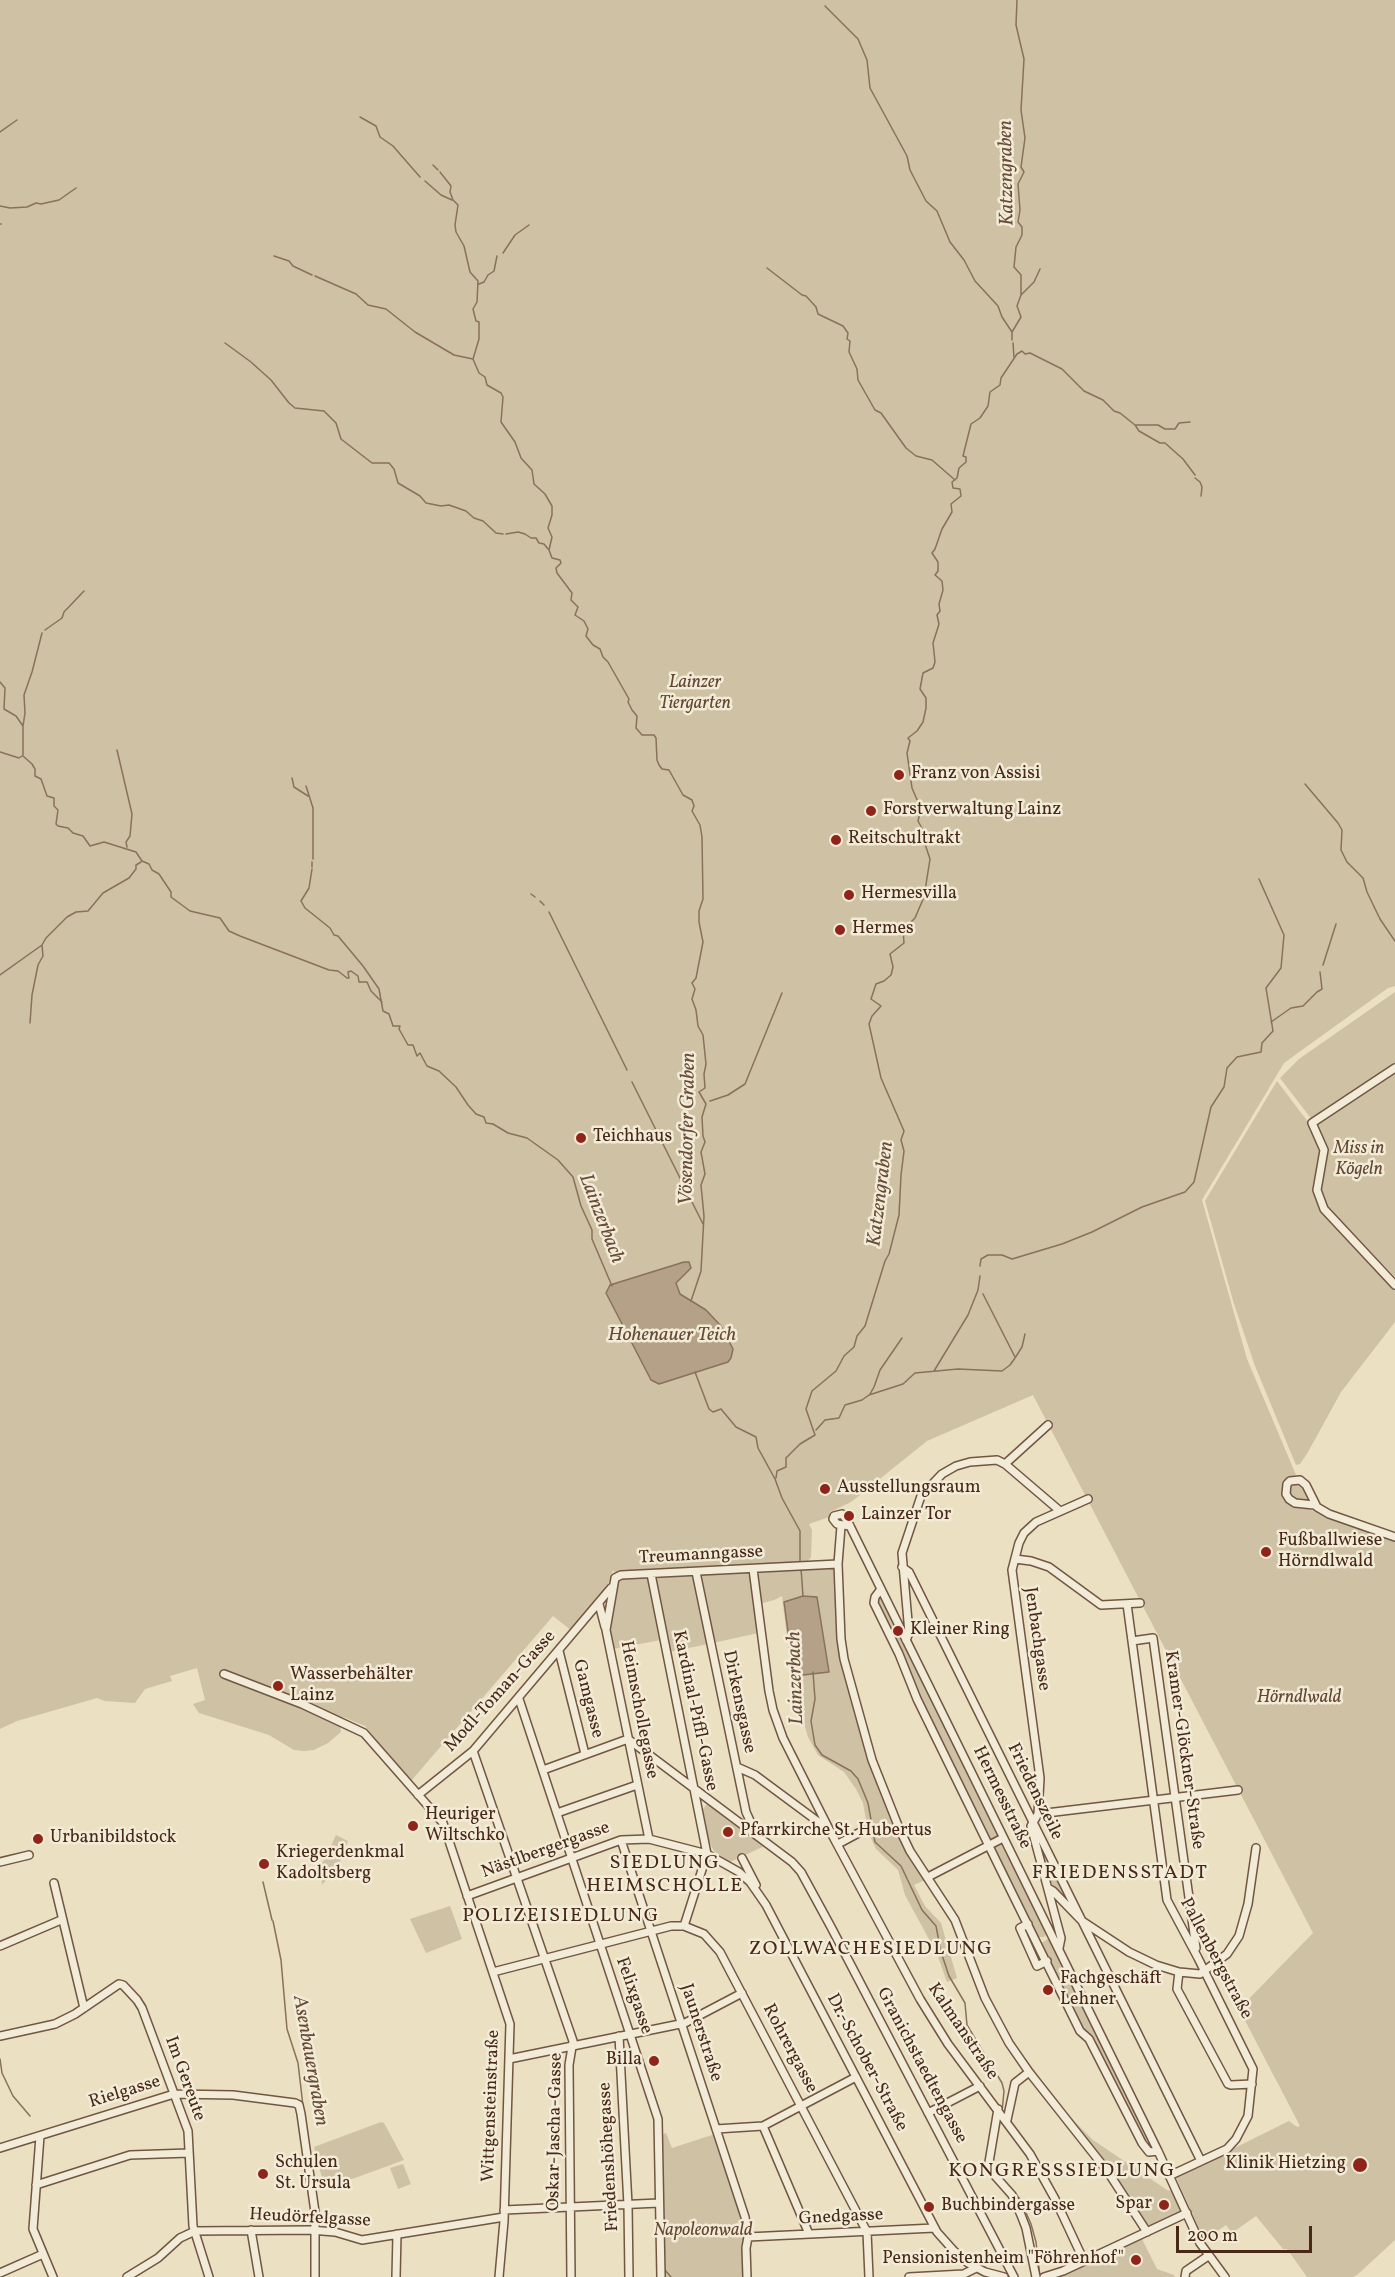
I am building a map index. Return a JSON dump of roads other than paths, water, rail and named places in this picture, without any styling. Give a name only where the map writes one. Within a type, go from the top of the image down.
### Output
[{"type":"street","points":[[1395,1068],[1312,1123],[1324,1150],[1317,1190],[1324,1209],[1395,1285]]},
{"type":"street","points":[[1005,1464],[1048,1425]]},
{"type":"street","points":[[906,1640],[909,1633],[902,1552],[921,1496],[942,1474],[956,1466],[997,1460],[1005,1464],[1060,1511]]},
{"type":"street","points":[[1314,1505],[1309,1491],[1301,1481],[1294,1479],[1287,1484],[1286,1494],[1295,1503],[1314,1505],[1329,1514],[1395,1537]]},
{"type":"street","name":"Jenbachgasse","points":[[1033,1822],[1038,1814],[1040,1778],[1012,1570],[1024,1533],[1036,1522],[1088,1499]]},
{"type":"street","points":[[839,1514],[846,1517],[850,1526],[845,1524],[841,1526],[833,1519],[839,1514]]},
{"type":"street","points":[[841,1526],[838,1567],[841,1639],[859,1718],[872,1760],[899,1828],[910,1851],[955,1920],[985,1998],[1009,2043],[1108,2172],[1147,2232]]},
{"type":"street","name":"Hermesstraße","points":[[850,1526],[1158,2151],[1200,2243],[1225,2277]]},
{"type":"street","points":[[1015,1559],[1031,1561],[1049,1568],[1101,1605],[1140,1603]]},
{"type":"street","name":"Treumanngasse","points":[[613,1586],[618,1575],[838,1567]]},
{"type":"street","name":"Friedenszeile","points":[[902,1567],[909,1572],[1201,2161]]},
{"type":"street","name":"Kalmanstraße","points":[[753,1569],[772,1710],[783,1738],[920,1999],[948,2044],[1002,2114],[1040,2169],[1084,2261]]},
{"type":"street","name":"Dirkensgasse","points":[[696,1572],[746,1812],[757,1836]]},
{"type":"street","name":"Kardinal-Piffl-Gasse","points":[[651,1574],[707,1854]]},
{"type":"street","name":"Modl-Toman-Gasse","points":[[418,1795],[473,1751],[613,1586]]},
{"type":"street","name":"Heimschollegasse","points":[[613,1586],[606,1630],[649,1839]]},
{"type":"street","name":"Hermesstraße","points":[[881,1589],[874,1603],[899,1654],[917,1699],[1080,2031],[1089,2039],[1142,2143],[1149,2152],[1158,2151]]},
{"type":"street","points":[[599,1604],[606,1630]]},
{"type":"street","name":"Pallenbergstraße","points":[[1127,1604],[1167,1900],[1251,2061],[1252,2085],[1248,2116],[1236,2139],[1227,2149],[1169,2176]]},
{"type":"street","name":"Kramer-Glöckner-Straße","points":[[1132,1641],[1153,1638],[1198,1958]]},
{"type":"street","name":"Gamgasse","points":[[559,1651],[585,1754]]},
{"type":"street","name":"Wittgensteinstraße","points":[[224,1674],[302,1704],[359,1730],[443,1823],[510,2024],[500,2277]]},
{"type":"street","name":"Felixgasse","points":[[519,1699],[658,2119],[661,2277]]},
{"type":"street","points":[[543,1770],[628,1739]]},
{"type":"street","name":"Granichstaedtengasse","points":[[628,1739],[792,1862],[801,1872],[1014,2277]]},
{"type":"street","name":"Oskar-Jascha-Gasse","points":[[473,1751],[573,2041],[569,2065],[571,2277]]},
{"type":"street","points":[[737,1767],[755,1775],[830,1831]]},
{"type":"street","points":[[557,1813],[637,1785]]},
{"type":"street","points":[[1038,1814],[1238,1791]]},
{"type":"street","points":[[1033,1822],[1031,1826],[1061,1938],[1058,1948]]},
{"type":"street","points":[[838,1844],[866,1829]]},
{"type":"street","points":[[928,1877],[1004,1838]]},
{"type":"street","name":"Nästlbergergasse","points":[[467,1896],[621,1840],[649,1839],[707,1854]]},
{"type":"street","name":"Jaunerstraße","points":[[621,1840],[745,2217],[748,2237],[747,2277]]},
{"type":"street","points":[[1048,1888],[1082,1921],[1129,1952],[1156,1965],[1179,1972],[1200,1974],[1227,1954],[1239,1936],[1248,1904],[1257,1848]]},
{"type":"street","points":[[493,1972],[651,1930],[684,1926],[707,1854]]},
{"type":"street","name":"Dr.-Schober-Straße","points":[[707,1854],[739,1872],[750,1882],[766,1905],[934,2228],[954,2251],[976,2268],[985,2274],[1004,2277]]},
{"type":"street","points":[[0,1862],[29,1855]]},
{"type":"street","points":[[742,1858],[766,1905]]},
{"type":"street","points":[[0,2036],[55,2024],[84,2008],[54,1883]]},
{"type":"street","points":[[0,1946],[62,1920]]},
{"type":"street","name":"Hermesstraße","points":[[1028,1924],[1020,1928],[1037,1966],[1047,1961]]},
{"type":"street","name":"Rohrergasse","points":[[684,1926],[694,1929],[713,1942],[720,1952],[867,2232]]},
{"type":"street","points":[[1037,1942],[1052,1935]]},
{"type":"street","points":[[1179,1972],[1177,1989],[1228,2084],[1252,2085]]},
{"type":"street","name":"Im Gereute","points":[[84,2008],[121,1984],[140,2005],[186,2126],[195,2231],[209,2277]]},
{"type":"street","points":[[509,2059],[682,2023],[742,1993]]},
{"type":"street","name":"Friedenshöhegasse","points":[[619,2036],[628,2205],[629,2277]]},
{"type":"street","points":[[1029,2072],[1015,2083],[1002,2114],[988,2168],[1012,2195],[1021,2215],[1026,2228],[1036,2277]]},
{"type":"street","points":[[716,2129],[763,2126],[856,2077]]},
{"type":"street","points":[[928,2113],[980,2086]]},
{"type":"street","name":"Rielgasse","points":[[0,2148],[174,2094],[233,2095],[299,2105],[316,2230]]},
{"type":"street","points":[[763,2126],[809,2234]]},
{"type":"street","points":[[40,2136],[33,2229],[52,2277]]},
{"type":"street","points":[[36,2185],[130,2156],[189,2152]]},
{"type":"street","name":"Heudörfelgasse","points":[[195,2231],[316,2230],[337,2233],[359,2240],[504,2214],[659,2203]]},
{"type":"street","points":[[1044,2277],[1187,2213]]},
{"type":"street","name":"Gnedgasse","points":[[748,2237],[934,2228]]},
{"type":"street","points":[[251,2230],[259,2277]]},
{"type":"street","points":[[315,2277],[316,2230]]},
{"type":"street","points":[[127,2277],[158,2258],[180,2238],[195,2231]]},
{"type":"street","points":[[867,2232],[869,2277]]},
{"type":"street","points":[[396,2277],[397,2235]]},
{"type":"street","points":[[0,2273],[43,2254]]},
{"type":"street","points":[[1185,2277],[1186,2271],[1208,2256]]},
{"type":"street","points":[[909,2277],[964,2274],[976,2268]]},
{"type":"water","name":"Hohenauer Teich","points":[[689,1262],[691,1268],[676,1283],[680,1294],[706,1310],[721,1326],[733,1349],[728,1362],[659,1384],[651,1380],[606,1293],[610,1285]]},
{"type":"water","points":[[803,1596],[817,1597],[829,1672],[794,1676],[784,1602]]},
{"type":"waterway","name":"Katzengraben","points":[[1012,340],[1012,332],[1021,317],[1017,306],[1021,295],[1021,275],[1014,267],[1016,247],[1022,235],[1022,227],[1018,222],[1020,210],[1018,184],[1024,172],[1021,167],[1025,138],[1021,110],[1024,59],[1016,25],[1017,0]]},
{"type":"waterway","points":[[825,6],[858,39],[867,60],[870,88],[907,156],[910,170],[926,201],[937,211],[950,242],[964,260],[975,281],[998,306],[1012,332]]},
{"type":"waterway","points":[[360,117],[376,126],[380,137],[393,146],[420,177]]},
{"type":"waterway","points":[[0,132],[17,120]]},
{"type":"waterway","points":[[433,165],[438,170]]},
{"type":"waterway","name":"Vösendorfer Graben","points":[[440,172],[451,186],[450,192],[458,205],[456,232],[464,246],[470,272],[478,281],[477,302],[473,309],[476,321],[479,322],[479,339],[473,359],[479,373],[485,377],[487,385],[501,393],[503,397],[501,422],[515,442],[521,458],[532,470],[534,484],[545,494],[552,506],[548,528],[552,537],[549,550],[552,558],[560,560],[561,563],[556,568],[557,573],[572,593],[571,600],[578,607],[575,615],[584,621],[588,629],[586,636],[593,645],[600,649],[629,699],[628,702],[637,716],[636,728],[642,735],[654,735],[656,738],[659,765],[662,769],[669,770],[683,795],[692,800],[694,806],[692,811],[700,825],[703,899],[699,911],[699,922],[703,942],[696,978],[692,983],[695,989],[692,999],[698,1026],[703,1035],[706,1064],[705,1088],[699,1092],[706,1104],[702,1117],[705,1142],[701,1152],[705,1174],[701,1185],[704,1216],[701,1271],[691,1301]]},
{"type":"waterway","points":[[425,181],[441,195],[452,200]]},
{"type":"waterway","points":[[0,206],[27,207],[36,203],[59,200],[76,188]]},
{"type":"waterway","points":[[503,253],[515,235],[529,225]]},
{"type":"waterway","points":[[274,256],[289,261],[293,266],[312,275]]},
{"type":"waterway","points":[[479,284],[494,271],[497,256]]},
{"type":"waterway","points":[[767,268],[806,296],[816,307],[818,314],[843,326],[848,333],[849,352],[857,369],[858,380],[875,410],[881,413],[906,448],[916,456],[932,460],[955,480]]},
{"type":"waterway","points":[[1021,295],[1034,282],[1040,269]]},
{"type":"waterway","points":[[315,276],[356,294],[368,305],[386,309],[415,332],[454,355],[473,359]]},
{"type":"waterway","points":[[225,343],[251,362]]},
{"type":"waterway","points":[[1013,343],[1014,357]]},
{"type":"waterway","name":"Katzengraben","points":[[776,1478],[777,1471],[786,1467],[786,1458],[800,1444],[815,1435],[806,1409],[812,1391],[836,1371],[844,1356],[854,1347],[857,1336],[865,1326],[889,1254],[899,1215],[904,1151],[901,1140],[904,1131],[881,1078],[869,1024],[872,1016],[881,1006],[871,999],[876,984],[891,975],[893,967],[890,954],[904,943],[903,930],[915,918],[924,897],[930,859],[925,844],[925,834],[918,821],[921,809],[912,788],[907,753],[910,741],[908,738],[923,722],[926,708],[926,698],[920,689],[923,673],[933,668],[935,662],[933,643],[939,624],[937,615],[940,611],[939,604],[943,590],[942,581],[935,575],[938,571],[938,562],[932,553],[952,512],[951,504],[961,496],[960,489],[953,488],[952,482],[957,478],[959,468],[966,462],[966,457],[963,456],[971,424],[980,418],[988,406],[990,392],[1000,385],[1001,378],[1017,354],[1022,351],[1062,369],[1084,391],[1103,400],[1114,411],[1135,425],[1139,431],[1160,443],[1165,443],[1183,459],[1195,475]]},
{"type":"waterway","points":[[252,363],[271,380],[295,408],[324,411],[336,423],[341,439],[372,463],[389,463],[394,469],[398,483],[420,496],[426,503],[449,505],[466,511],[474,518],[483,521],[496,533],[503,534]]},
{"type":"waterway","points":[[1136,425],[1158,425],[1165,429],[1175,429],[1179,423],[1190,422]]},
{"type":"waterway","points":[[1195,478],[1202,487],[1201,496]]},
{"type":"waterway","points":[[506,534],[518,532],[525,534],[536,538],[548,549]]},
{"type":"waterway","points":[[45,630],[62,618],[64,612],[84,591]]},
{"type":"waterway","points":[[23,726],[24,695],[42,633]]},
{"type":"waterway","name":"Lainzerbach","points":[[0,682],[5,688],[4,709],[16,716],[23,726],[23,755]]},
{"type":"waterway","points":[[117,750],[132,814],[127,847]]},
{"type":"waterway","points":[[0,752],[19,758],[22,756]]},
{"type":"waterway","name":"Lainzerbach","points":[[23,756],[32,764],[35,776],[41,779],[47,796],[54,798],[54,806],[58,810],[56,824],[58,826],[68,828],[73,833],[83,836],[90,846],[104,842],[136,852],[142,861],[149,864],[152,870],[159,874],[171,892],[171,897],[190,911],[220,918],[229,931],[329,970],[338,971],[347,978],[349,978],[348,972],[351,971],[358,976],[359,982],[367,982],[371,991],[382,1002]]},
{"type":"waterway","points":[[292,778],[294,787],[308,796]]},
{"type":"waterway","points":[[1305,784],[1338,823],[1342,830],[1341,850],[1347,862],[1363,878],[1380,919],[1395,941]]},
{"type":"waterway","points":[[306,786],[313,808],[313,859]]},
{"type":"waterway","points":[[0,975],[42,945],[67,917],[76,912],[88,911],[103,893],[129,878],[136,869],[136,865],[141,862]]},
{"type":"waterway","points":[[312,862],[312,867]]},
{"type":"waterway","name":"Lainzerbach","points":[[312,869],[309,888],[301,901],[305,908],[330,928],[334,935],[338,936],[363,966],[379,989],[383,1011],[389,1014],[393,1026],[400,1026],[399,1029],[408,1045],[413,1045],[417,1056],[420,1053],[427,1066],[439,1071],[456,1087],[468,1105],[476,1114],[484,1117],[486,1123],[493,1124],[508,1133],[527,1138],[558,1160],[573,1177],[581,1206],[592,1230],[592,1239],[612,1286]]},
{"type":"waterway","points":[[980,1266],[981,1259],[988,1255],[1002,1255],[1012,1259],[1062,1244],[1142,1207],[1185,1192],[1194,1182],[1211,1107],[1224,1087],[1227,1068],[1237,1057],[1261,1052],[1262,1043],[1273,1031],[1266,988],[1281,968],[1284,935],[1259,879]]},
{"type":"waterway","points":[[531,894],[535,897]]},
{"type":"waterway","points":[[540,901],[544,905]]},
{"type":"waterway","points":[[549,912],[627,1070]]},
{"type":"waterway","points":[[1323,965],[1336,924]]},
{"type":"waterway","points":[[30,1023],[32,995],[38,965],[43,956],[42,945]]},
{"type":"waterway","points":[[1271,1022],[1291,1008],[1303,1006],[1322,989],[1320,972]]},
{"type":"waterway","points":[[710,1101],[728,1095],[745,1084],[782,993]]},
{"type":"waterway","points":[[632,1082],[703,1224]]},
{"type":"waterway","points":[[934,1371],[968,1315],[978,1290],[980,1276]]},
{"type":"waterway","points":[[983,1294],[1015,1357]]},
{"type":"waterway","points":[[816,1430],[825,1420],[839,1418],[845,1405],[903,1384],[915,1373],[958,1369],[1002,1371],[1010,1365],[1022,1347],[1025,1334]]},
{"type":"waterway","points":[[870,1394],[880,1370],[902,1338]]},
{"type":"waterway","name":"Lainzerbach","points":[[695,1372],[709,1409],[713,1412],[721,1409],[736,1427],[756,1437],[758,1448],[800,1531],[800,1563]]},
{"type":"waterway","name":"Lainzerbach","points":[[801,1568],[803,1596]]},
{"type":"waterway","name":"Lainzerbach","points":[[813,1672],[815,1699],[811,1721],[815,1745],[822,1755],[851,1771],[858,1779],[868,1803],[875,1842],[901,1866],[922,1910],[936,1926],[949,1976],[965,2003],[967,2025],[1002,2083],[1004,2091],[1002,2112]]},
{"type":"waterway","name":"Asenbauergraben","points":[[263,1882],[272,1920]]},
{"type":"waterway","name":"Asenbauergraben","points":[[273,1921],[281,1960],[287,2029],[298,2063],[303,2106]]},
{"type":"waterway","points":[[0,2059],[2,2073],[13,2096],[30,2116]]},
{"type":"waterway","name":"Lainzerbach","points":[[996,2138],[1000,2119]]},
{"type":"waterway","name":"Lainzerbach","points":[[1005,2182],[1020,2199],[1031,2224],[1036,2242],[1040,2277]]},
{"type":"waterway","points":[[664,2269],[671,2277]]},
{"type":"place","name":"Franz von Assisi","points":[[899,775]]},
{"type":"place","name":"Forstverwaltung Lainz","points":[[871,811]]},
{"type":"place","name":"Reitschultrakt","points":[[836,840]]},
{"type":"place","name":"Hermesvilla","points":[[849,895]]},
{"type":"place","name":"Hermes","points":[[840,930]]},
{"type":"place","name":"Teichhaus","points":[[581,1138]]},
{"type":"place","name":"Ausstellungsraum","points":[[825,1489]]},
{"type":"place","name":"Lainzer Tor","points":[[849,1516]]},
{"type":"place","name":"Fußballwiese Hörndlwald","points":[[1266,1552]]},
{"type":"place","name":"Kleiner Ring","points":[[898,1631]]},
{"type":"place","name":"Wasserbehälter Lainz","points":[[278,1686]]},
{"type":"place","name":"Heuriger Wiltschko","points":[[413,1826]]},
{"type":"place","name":"Pfarrkirche St. Hubertus","points":[[728,1832]]},
{"type":"place","name":"Urbanibildstock","points":[[38,1839]]},
{"type":"place","name":"Kriegerdenkmal Kadoltsberg","points":[[264,1864]]},
{"type":"place","name":"Fachgeschäft Lehner","points":[[1048,1990]]},
{"type":"place","name":"Billa","points":[[654,2061]]},
{"type":"place","name":"Klinik Hietzing","points":[[1360,2165]]},
{"type":"place","name":"Schulen St. Ursula","points":[[263,2174]]},
{"type":"place","name":"Spar","points":[[1164,2205]]},
{"type":"place","name":"Buchbindergasse","points":[[929,2207]]},
{"type":"place","name":"Pensionistenheim \"Föhrenhof\"","points":[[1136,2260]]},
{"type":"district","name":"FRIEDENSSTADT","points":[[1120,1874]]},
{"type":"district","name":"SIEDLUNG HEIMSCHOLLE","points":[[665,1876]]},
{"type":"district","name":"POLIZEISIEDLUNG","points":[[561,1917]]},
{"type":"district","name":"ZOLLWACHESIEDLUNG","points":[[871,1950]]},
{"type":"district","name":"KONGRESSSIEDLUNG","points":[[1062,2172]]},
{"type":"park label","name":"Lainzer Tiergarten","points":[[695,694]]},
{"type":"park label","name":"Miss in Kögeln","points":[[1359,1160]]},
{"type":"park label","name":"Hörndlwald","points":[[1299,1699]]},
{"type":"park label","name":"Napoleonwald","points":[[703,2232]]}]
